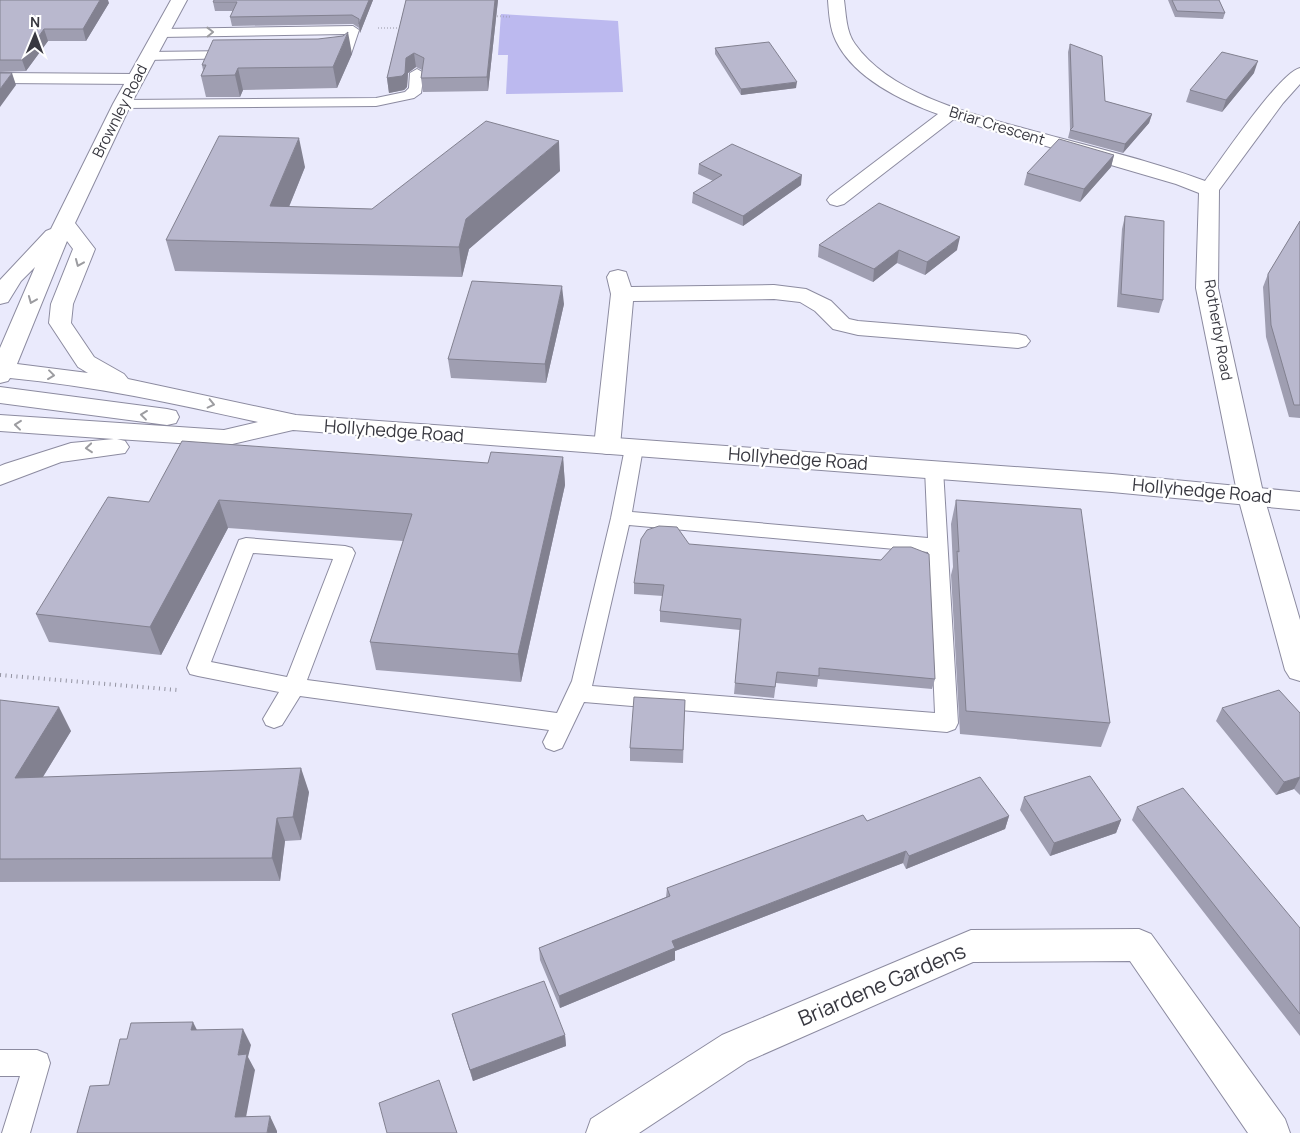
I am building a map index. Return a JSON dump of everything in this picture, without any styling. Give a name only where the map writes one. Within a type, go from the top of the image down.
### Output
[{"type":"street","name":"Brownley Road","points":[[1,372],[64,223],[122,104],[179,0]]},
{"type":"street","name":"Briar Crescent","points":[[836,0],[839,25],[847,46],[863,64],[897,88],[951,113],[1183,180],[1208,190]]},
{"type":"street","points":[[1208,190],[1276,99],[1300,73]]},
{"type":"street","points":[[0,78],[135,79]]},
{"type":"street","points":[[1276,99],[1300,104]]},
{"type":"street","points":[[837,200],[951,113]]},
{"type":"street","name":"Rotherby Road","points":[[1208,190],[1207,288],[1251,497],[1300,670]]},
{"type":"street","name":"Brownley Road","points":[[0,298],[13,278],[64,223]]},
{"type":"street","points":[[64,223],[84,250],[62,304],[60,323],[86,362],[111,378],[144,389]]},
{"type":"street","points":[[607,446],[620,286],[774,292],[806,296],[823,306],[841,324],[858,328],[1018,341]]},
{"type":"street","name":"Hollyhedge Road","points":[[1,372],[53,374],[144,389],[296,423],[934,469],[1300,500]]},
{"type":"street","points":[[0,395],[71,406],[262,429]]},
{"type":"street","name":"Hollyhedge Road","points":[[0,423],[224,438],[296,423]]},
{"type":"street","points":[[0,476],[28,463],[83,448],[171,448],[224,438]]},
{"type":"street","name":"Briardene Gardens","points":[[606,1133],[735,1048],[971,946],[1129,945],[1139,945],[1271,1133]]},
{"type":"lane","points":[[161,32],[352,30],[346,51],[313,54]]},
{"type":"lane","points":[[147,56],[248,55]]},
{"type":"lane","points":[[122,104],[376,102],[408,95],[416,90],[417,73]]},
{"type":"lane","points":[[274,719],[294,687],[345,552],[246,545],[198,668],[294,687],[558,732],[583,681],[621,518],[634,448]]},
{"type":"lane","points":[[577,693],[947,723],[940,546],[934,469]]},
{"type":"lane","points":[[621,518],[940,546]]},
{"type":"lane","points":[[0,1063],[37,1063],[16,1133]]},
{"type":"path","points":[[485,16],[512,17]]},
{"type":"path","points":[[352,30],[410,28]]},
{"type":"path","points":[[0,675],[187,691]]},
{"type":"shaded area","points":[[501,14],[618,21],[623,92],[506,94],[508,55],[498,55]]},
{"type":"building","points":[[0,0],[100,0],[83,29],[44,29],[22,60],[0,60]]},
{"type":"building","points":[[214,0],[369,0],[359,24],[359,19],[352,15],[230,17],[237,2],[213,2]]},
{"type":"building","points":[[406,0],[495,0],[487,77],[421,78],[424,58],[414,53],[406,58],[405,73],[402,76],[387,78]]},
{"type":"building","points":[[1172,0],[1219,0],[1225,13],[1177,11]]},
{"type":"building","points":[[348,32],[333,67],[238,68],[235,75],[201,76],[206,65],[202,65],[213,40],[318,39],[343,36]]},
{"type":"building","points":[[769,42],[797,82],[741,89],[715,48]]},
{"type":"building","points":[[1070,44],[1102,56],[1105,101],[1152,114],[1125,144],[1070,130],[1073,127]]},
{"type":"building","points":[[1222,52],[1258,61],[1226,100],[1190,90]]},
{"type":"building","points":[[0,73],[12,73],[0,89]]},
{"type":"building","points":[[486,121],[559,141],[466,219],[459,247],[166,240],[219,136],[299,138],[270,206],[372,209]]},
{"type":"building","points":[[1059,139],[1114,155],[1084,189],[1027,173]]},
{"type":"building","points":[[732,144],[802,175],[743,216],[693,193],[722,175],[699,164]]},
{"type":"building","points":[[879,203],[960,237],[927,262],[899,250],[874,269],[819,245]]},
{"type":"building","points":[[1125,216],[1164,221],[1163,300],[1121,294]]},
{"type":"building","points":[[1300,221],[1300,405],[1294,405],[1271,325],[1268,274]]},
{"type":"building","points":[[472,281],[562,286],[545,364],[448,359]]},
{"type":"building","points":[[182,441],[488,463],[491,452],[563,457],[518,654],[370,642],[412,514],[219,500],[150,627],[36,614],[108,497],[149,502]]},
{"type":"building","points":[[956,500],[1081,509],[1110,723],[966,711]]},
{"type":"building","points":[[659,526],[677,527],[689,544],[881,560],[893,547],[911,547],[929,554],[935,679],[819,668],[819,676],[777,672],[775,687],[735,683],[741,619],[660,611],[664,585],[634,583],[641,539],[647,530]]},
{"type":"building","points":[[1279,690],[1300,713],[1300,777],[1284,782],[1222,708]]},
{"type":"building","points":[[634,697],[685,700],[683,750],[630,748]]},
{"type":"building","points":[[0,700],[59,707],[15,778],[301,768],[293,817],[277,818],[272,858],[0,859]]},
{"type":"building","points":[[1090,776],[1121,820],[1054,843],[1024,797]]},
{"type":"building","points":[[980,777],[1009,816],[909,856],[906,851],[672,941],[675,948],[559,996],[539,948],[670,896],[667,888],[863,815],[867,821]]},
{"type":"building","points":[[1183,788],[1300,928],[1300,1014],[1137,807]]},
{"type":"building","points":[[544,981],[565,1035],[470,1070],[452,1014]]},
{"type":"building","points":[[193,1022],[191,1030],[243,1029],[238,1055],[247,1054],[235,1117],[270,1116],[267,1133],[77,1133],[90,1086],[109,1085],[120,1039],[127,1039],[131,1023]]},
{"type":"building","points":[[439,1080],[457,1133],[387,1133],[379,1103]]}]
